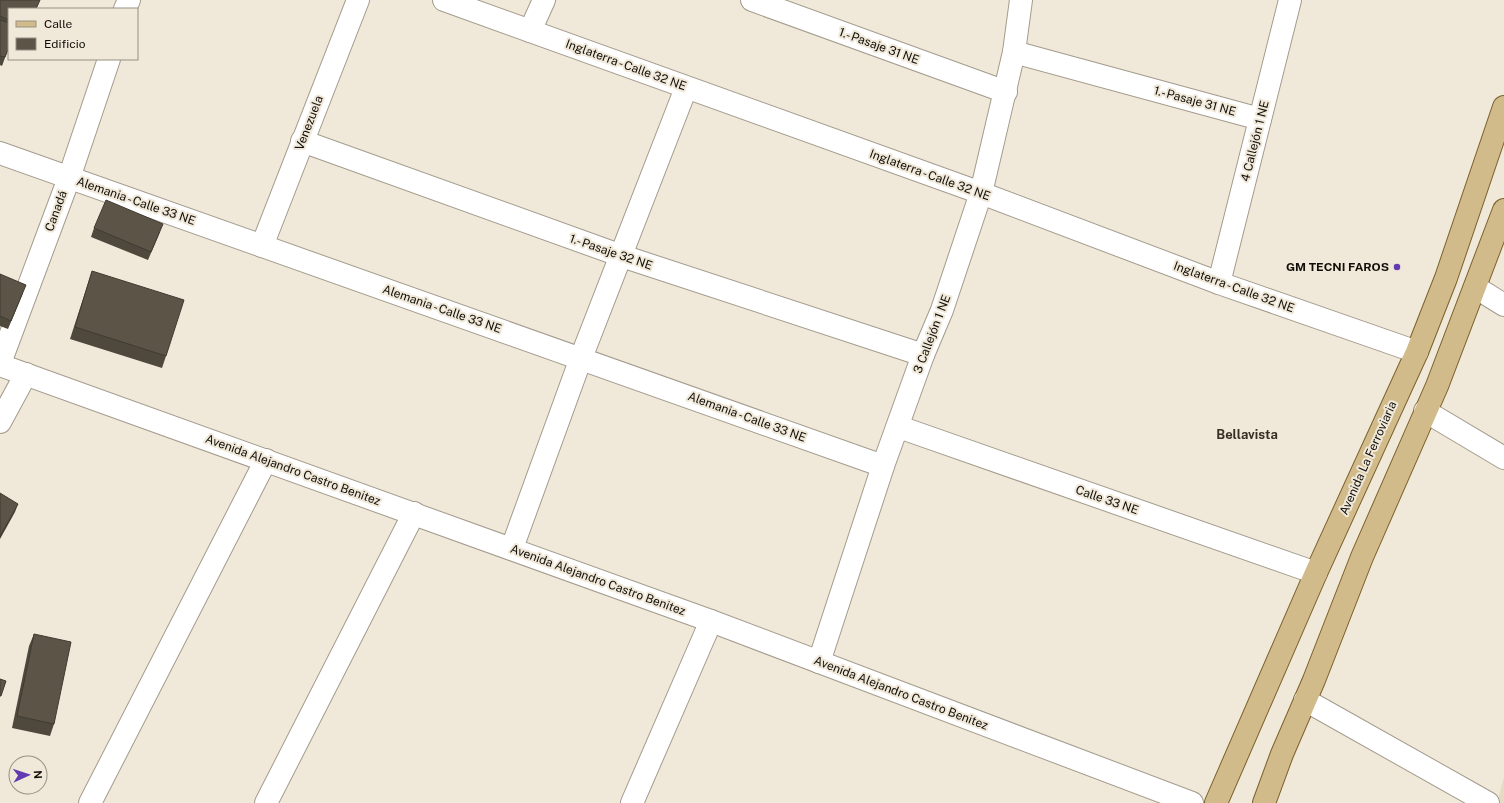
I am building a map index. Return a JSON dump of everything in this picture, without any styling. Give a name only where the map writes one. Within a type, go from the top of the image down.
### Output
[{"type":"main road","name":"Avenida La Ferroviaria","points":[[1216,803],[1316,573],[1417,352],[1446,278],[1504,107]]},
{"type":"main road","points":[[1264,803],[1282,754],[1362,558],[1437,386],[1504,210]]},
{"type":"street","name":"Venezuela","points":[[262,246],[358,0]]},
{"type":"street","name":"Inglaterra - Calle 32 NE","points":[[444,0],[982,193],[1219,283],[1417,352]]},
{"type":"street","points":[[530,31],[544,0]]},
{"type":"street","name":"1.- Pasaje 31 NE","points":[[752,0],[1006,92]]},
{"type":"street","name":"3 Callejón 1 NE","points":[[819,662],[883,466],[923,355],[942,310],[982,193],[1006,92],[1014,52],[1021,0]]},
{"type":"street","name":"4 Callejón 1 NE","points":[[1219,283],[1290,0]]},
{"type":"street","name":"1.- Pasaje 31 NE","points":[[1014,52],[1260,119]]},
{"type":"street","name":"Canadá","points":[[0,364],[68,178],[109,60]]},
{"type":"street","points":[[512,548],[581,358],[622,256],[686,88]]},
{"type":"street","name":"1.- Pasaje 32 NE","points":[[302,141],[622,256],[923,355]]},
{"type":"street","name":"Alemania - Calle 33 NE","points":[[0,153],[883,466]]},
{"type":"street","points":[[1475,287],[1504,304]]},
{"type":"street","name":"Avenida Alejandro Castro Benitez","points":[[0,364],[711,621],[1192,803]]},
{"type":"street","points":[[0,422],[26,374]]},
{"type":"street","points":[[1425,411],[1504,458]]},
{"type":"street","name":"Calle 33 NE","points":[[898,426],[1316,573]]},
{"type":"street","points":[[92,802],[266,460]]},
{"type":"street","points":[[266,803],[414,513]]},
{"type":"street","points":[[632,803],[711,621]]},
{"type":"street","points":[[1305,700],[1488,803]]},
{"type":"shaded area","points":[[1504,777],[1504,803],[1497,803]]},
{"type":"building","points":[[0,0],[40,0],[36,8],[8,8],[8,20],[0,16]]},
{"type":"building","points":[[0,20],[8,23],[8,50],[5,57],[0,56]]},
{"type":"building","points":[[106,200],[163,224],[151,252],[94,228]]},
{"type":"building","points":[[92,271],[184,300],[166,356],[75,327]]},
{"type":"building","points":[[0,274],[26,285],[11,321],[0,316]]},
{"type":"building","points":[[0,493],[18,504],[0,536]]},
{"type":"building","points":[[34,634],[71,642],[54,724],[17,716]]},
{"type":"building","points":[[0,679],[6,681],[1,696],[0,696]]},
{"type":"place","name":"GM TECNI FAROS","points":[[1397,267]]},
{"type":"district","name":"Bellavista","points":[[1247,434]]}]
